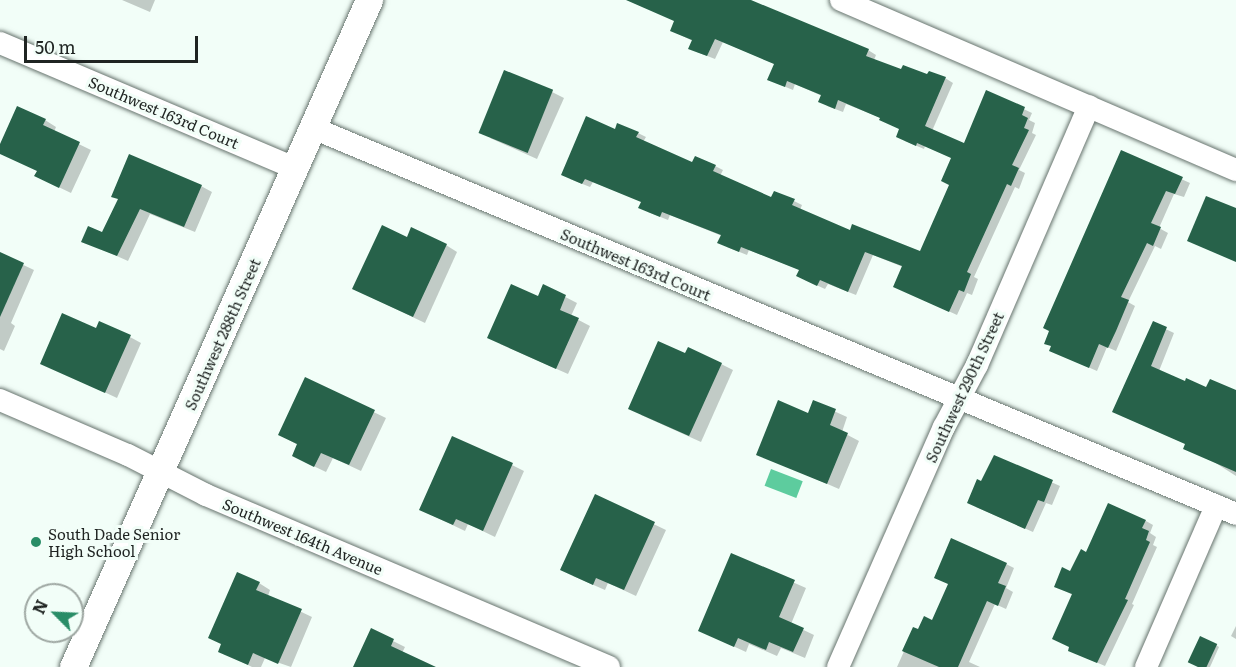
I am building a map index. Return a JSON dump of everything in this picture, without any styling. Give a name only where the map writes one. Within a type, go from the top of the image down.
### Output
[{"type":"street","name":"Southwest 288th Street","points":[[73,667],[369,0]]},
{"type":"street","points":[[841,0],[1236,170]]},
{"type":"street","name":"Southwest 163rd Court","points":[[0,43],[295,168]]},
{"type":"street","name":"Southwest 290th Street","points":[[838,667],[1089,106]]},
{"type":"street","name":"Southwest 163rd Court","points":[[313,128],[1226,510]]},
{"type":"street","name":"Southwest 164th Avenue","points":[[0,400],[206,495],[609,667]]},
{"type":"street","points":[[1146,667],[1226,510]]},
{"type":"shaded area","points":[[771,469],[803,481],[796,498],[765,486]]},
{"type":"building","points":[[626,0],[751,0],[869,49],[866,56],[901,69],[903,65],[927,74],[929,71],[946,77],[925,126],[964,143],[986,90],[1025,107],[1022,115],[1028,118],[1024,128],[1029,130],[1012,165],[1019,168],[1011,186],[1007,184],[967,272],[971,274],[964,292],[959,290],[949,312],[893,287],[902,266],[865,252],[848,292],[820,280],[817,286],[796,276],[799,270],[741,247],[739,252],[717,243],[721,235],[662,212],[660,217],[638,208],[641,202],[585,179],[582,184],[561,175],[586,116],[615,129],[617,123],[639,132],[636,137],[692,162],[695,156],[716,165],[713,171],[771,197],[774,191],[795,199],[792,205],[850,230],[852,224],[920,251],[949,185],[941,181],[951,158],[917,143],[916,146],[896,137],[899,129],[838,100],[835,109],[818,102],[821,95],[787,81],[785,87],[767,80],[774,64],[715,39],[707,56],[688,49],[692,40],[670,31],[674,21]]},
{"type":"building","points":[[504,70],[553,90],[528,153],[479,133]]},
{"type":"building","points":[[17,106],[46,119],[43,125],[80,142],[59,188],[34,176],[37,171],[0,154],[0,144]]},
{"type":"building","points":[[1121,150],[1183,177],[1175,194],[1166,191],[1151,223],[1161,227],[1153,246],[1147,243],[1121,297],[1129,300],[1108,348],[1099,344],[1089,368],[1049,351],[1051,346],[1044,344],[1049,331],[1043,328]]},
{"type":"building","points":[[129,154],[202,185],[184,227],[140,209],[117,256],[81,242],[88,226],[102,232],[118,199],[111,197]]},
{"type":"building","points":[[1206,196],[1236,208],[1236,262],[1187,241]]},
{"type":"building","points":[[382,225],[407,237],[411,227],[447,244],[413,317],[352,289]]},
{"type":"building","points":[[0,252],[24,263],[0,317]]},
{"type":"building","points":[[511,284],[538,296],[543,284],[566,295],[560,310],[579,318],[556,369],[487,338]]},
{"type":"building","points":[[62,313],[96,328],[99,321],[131,335],[105,393],[40,364]]},
{"type":"building","points":[[1153,321],[1167,327],[1151,366],[1185,381],[1186,378],[1206,387],[1210,379],[1236,390],[1236,472],[1183,449],[1185,444],[1112,412]]},
{"type":"building","points":[[658,341],[685,353],[688,347],[722,363],[689,436],[628,409]]},
{"type":"building","points":[[305,377],[375,410],[349,465],[321,453],[314,467],[292,456],[297,444],[278,435]]},
{"type":"building","points":[[778,400],[808,413],[813,400],[836,409],[830,425],[848,433],[827,484],[756,455]]},
{"type":"building","points":[[452,436],[513,463],[483,531],[456,519],[453,525],[419,510]]},
{"type":"building","points":[[994,455],[1053,480],[1044,502],[1038,500],[1025,529],[967,503],[977,479],[981,481]]},
{"type":"building","points":[[595,494],[655,522],[624,590],[596,578],[593,585],[560,570]]},
{"type":"building","points":[[1108,503],[1146,520],[1142,528],[1149,531],[1146,540],[1150,542],[1125,599],[1128,600],[1097,663],[1068,651],[1069,647],[1052,639],[1072,594],[1054,587],[1062,567],[1070,571],[1081,549],[1086,552]]},
{"type":"building","points":[[951,538],[1007,563],[998,583],[1006,586],[998,606],[987,601],[958,667],[939,667],[902,651],[913,627],[918,629],[924,616],[932,620],[948,584],[934,578]]},
{"type":"building","points":[[731,553],[795,580],[779,617],[804,628],[793,652],[769,642],[766,650],[738,638],[734,647],[698,631]]},
{"type":"building","points":[[237,572],[260,582],[256,590],[302,609],[278,664],[253,653],[248,665],[218,652],[221,644],[208,638]]},
{"type":"building","points":[[371,628],[394,639],[391,646],[436,667],[353,667]]},
{"type":"building","points":[[1200,636],[1217,644],[1207,667],[1198,667],[1188,662]]},
{"type":"place","name":"South Dade Senior High School","points":[[36,542]]}]
